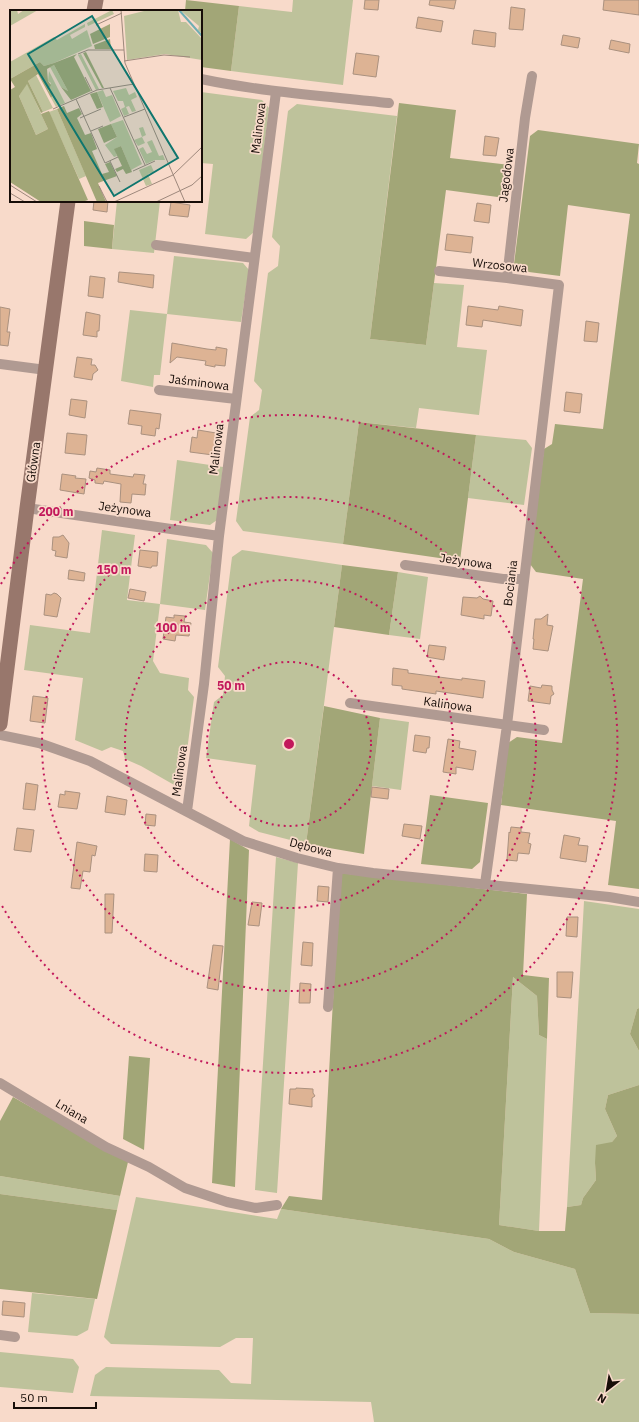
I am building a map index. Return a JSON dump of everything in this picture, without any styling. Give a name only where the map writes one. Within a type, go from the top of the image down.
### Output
[{"type":"street","points":[[94,10],[96,0]]},
{"type":"street","name":"Jagodowa","points":[[507,278],[525,118],[532,76]]},
{"type":"street","name":"Malinowa","points":[[202,79],[238,87],[276,92],[390,103]]},
{"type":"street","name":"Malinowa","points":[[187,811],[204,684],[219,536],[276,92]]},
{"type":"street","name":"Główna","points":[[0,724],[68,202]]},
{"type":"street","points":[[156,245],[254,258]]},
{"type":"street","name":"Wrzosowa","points":[[439,271],[559,285]]},
{"type":"street","name":"Bociania","points":[[485,884],[507,725],[559,285]]},
{"type":"street","points":[[0,364],[46,370]]},
{"type":"street","name":"Jaśminowa","points":[[159,390],[236,399]]},
{"type":"street","name":"Jeżynowa","points":[[27,508],[219,536]]},
{"type":"street","name":"Jeżynowa","points":[[405,565],[503,579],[524,579]]},
{"type":"street","name":"Kalinowa","points":[[350,703],[544,730]]},
{"type":"street","name":"Dębowa","points":[[0,735],[39,743],[90,761],[243,841],[297,858],[338,868],[373,873],[609,897],[639,902]]},
{"type":"street","points":[[328,1006],[338,868]]},
{"type":"street","name":"Lniana","points":[[0,1083],[106,1147],[131,1160],[149,1167],[185,1188],[227,1202],[256,1208],[277,1205]]},
{"type":"street","points":[[0,1335],[15,1337]]},
{"type":"green space","points":[[186,0],[239,6],[231,71],[202,67],[202,10],[185,10]]},
{"type":"green space","points":[[293,0],[353,0],[343,85],[231,71],[239,6],[292,12]]},
{"type":"green space","points":[[202,92],[262,100],[269,108],[254,232],[246,239],[205,234],[213,164],[202,163]]},
{"type":"green space","points":[[399,103],[456,110],[450,158],[510,165],[505,198],[446,190],[426,345],[370,339]]},
{"type":"green space","points":[[297,104],[397,116],[370,339],[426,345],[434,283],[464,285],[457,347],[487,350],[479,415],[419,408],[416,428],[359,422],[343,544],[243,531],[236,521],[250,417],[259,410],[262,390],[254,381],[268,273],[278,266],[280,246],[272,237],[288,111]]},
{"type":"green space","points":[[538,130],[639,144],[637,163],[639,164],[639,889],[608,885],[616,821],[501,805],[508,743],[517,737],[562,743],[583,579],[536,572],[530,564],[544,449],[552,444],[555,424],[603,429],[630,214],[568,205],[560,276],[521,271],[514,264],[530,136]]},
{"type":"green space","points":[[117,202],[160,202],[154,253],[112,249]]},
{"type":"green space","points":[[84,221],[114,225],[112,249],[84,246]]},
{"type":"green space","points":[[174,256],[243,263],[249,270],[241,322],[167,314]]},
{"type":"green space","points":[[130,310],[167,314],[160,375],[154,375],[153,387],[121,381]]},
{"type":"green space","points":[[359,422],[476,435],[460,561],[343,544]]},
{"type":"green space","points":[[476,435],[526,440],[532,448],[524,505],[468,498]]},
{"type":"green space","points":[[177,460],[223,467],[217,520],[210,525],[170,520]]},
{"type":"green space","points":[[102,530],[135,535],[127,600],[160,604],[153,661],[160,673],[189,678],[188,690],[194,697],[183,782],[176,786],[141,766],[125,759],[123,751],[111,747],[102,751],[75,740],[83,678],[24,670],[30,625],[90,633]]},
{"type":"green space","points":[[167,539],[206,545],[213,553],[205,610],[160,604]]},
{"type":"green space","points":[[242,550],[342,565],[306,844],[259,832],[249,826],[256,765],[206,758],[214,702],[223,695],[225,676],[218,667],[232,557]]},
{"type":"green space","points":[[342,565],[398,572],[389,635],[334,627]]},
{"type":"green space","points":[[398,572],[428,577],[420,639],[389,635]]},
{"type":"green space","points":[[324,706],[380,718],[364,854],[306,844]]},
{"type":"green space","points":[[380,718],[409,722],[401,790],[372,786]]},
{"type":"green space","points":[[430,795],[488,803],[480,862],[472,869],[421,864]]},
{"type":"green space","points":[[230,839],[249,850],[235,1187],[212,1183]]},
{"type":"green space","points":[[276,857],[298,863],[277,1193],[255,1190]]},
{"type":"green space","points":[[340,873],[527,894],[523,975],[549,978],[547,1039],[539,1035],[537,996],[513,977],[499,1225],[539,1231],[565,1231],[567,1207],[581,1205],[583,1198],[596,1180],[596,1145],[612,1142],[617,1136],[605,1109],[608,1095],[639,1085],[639,1314],[590,1313],[575,1269],[514,1252],[489,1239],[281,1209],[289,1196],[322,1200]]},
{"type":"green space","points":[[584,901],[639,909],[639,1008],[637,1009],[630,1034],[639,1051],[639,1085],[608,1095],[605,1109],[617,1136],[595,1163],[596,1180],[583,1198],[581,1205],[567,1207]]},
{"type":"green space","points":[[513,977],[537,996],[539,1035],[547,1039],[539,1231],[499,1225]]},
{"type":"green space","points":[[639,1008],[639,1051],[630,1034],[637,1009]]},
{"type":"green space","points":[[129,1056],[150,1058],[144,1150],[123,1139]]},
{"type":"green space","points":[[13,1097],[128,1162],[120,1196],[0,1176],[0,1121]]},
{"type":"green space","points":[[0,1176],[120,1196],[117,1210],[0,1194]]},
{"type":"green space","points":[[0,1194],[117,1210],[97,1299],[0,1289]]},
{"type":"green space","points":[[136,1197],[277,1219],[281,1209],[489,1239],[514,1252],[575,1269],[590,1313],[639,1314],[639,1422],[374,1422],[371,1402],[90,1396],[95,1375],[106,1367],[219,1370],[231,1383],[251,1384],[253,1338],[236,1338],[220,1347],[111,1344],[104,1337]]},
{"type":"green space","points":[[32,1293],[95,1299],[88,1330],[77,1336],[28,1332]]},
{"type":"green space","points":[[0,1352],[73,1359],[79,1367],[73,1393],[0,1387]]},
{"type":"building","points":[[365,0],[379,0],[378,10],[364,9]]},
{"type":"building","points":[[430,0],[456,0],[454,9],[429,5]]},
{"type":"building","points":[[604,0],[639,0],[639,15],[603,10]]},
{"type":"building","points":[[511,7],[525,9],[523,30],[509,29]]},
{"type":"building","points":[[418,17],[443,21],[441,32],[416,28]]},
{"type":"building","points":[[474,30],[496,33],[495,47],[472,44]]},
{"type":"building","points":[[563,35],[580,38],[578,48],[561,45]]},
{"type":"building","points":[[611,40],[630,44],[629,53],[609,49]]},
{"type":"building","points":[[356,53],[379,56],[376,77],[353,74]]},
{"type":"building","points":[[485,136],[499,138],[496,156],[483,155]]},
{"type":"building","points":[[94,202],[108,202],[107,212],[93,210]]},
{"type":"building","points":[[171,202],[190,205],[188,217],[169,215]]},
{"type":"building","points":[[477,203],[491,205],[489,223],[474,221]]},
{"type":"building","points":[[447,234],[473,237],[471,253],[445,250]]},
{"type":"building","points":[[119,272],[154,275],[153,288],[118,282]]},
{"type":"building","points":[[90,276],[105,278],[103,298],[88,296]]},
{"type":"building","points":[[468,306],[498,310],[499,306],[523,310],[521,326],[483,320],[482,327],[466,325]]},
{"type":"building","points":[[0,307],[10,309],[7,332],[10,332],[8,346],[0,345]]},
{"type":"building","points":[[86,312],[100,315],[97,337],[83,335]]},
{"type":"building","points":[[586,321],[599,323],[597,342],[584,341]]},
{"type":"building","points":[[172,343],[216,350],[216,347],[227,349],[225,366],[215,365],[215,367],[205,365],[206,361],[177,357],[170,363]]},
{"type":"building","points":[[77,357],[92,359],[91,365],[95,365],[98,370],[93,374],[92,380],[74,377]]},
{"type":"building","points":[[566,392],[582,394],[580,413],[564,411]]},
{"type":"building","points":[[71,399],[87,401],[85,418],[69,415]]},
{"type":"building","points":[[130,410],[161,414],[159,429],[156,428],[155,436],[141,434],[142,426],[128,424]]},
{"type":"building","points":[[198,430],[216,433],[213,455],[190,452],[192,437],[197,438]]},
{"type":"building","points":[[67,433],[87,435],[85,455],[65,453]]},
{"type":"building","points":[[97,468],[110,470],[110,474],[133,477],[134,474],[145,475],[143,484],[146,484],[145,495],[132,494],[131,503],[120,502],[121,484],[104,481],[103,484],[95,483],[95,480],[89,478],[90,471],[96,472]]},
{"type":"building","points":[[62,474],[76,476],[75,478],[86,479],[84,494],[60,490]]},
{"type":"building","points":[[63,535],[69,543],[67,558],[55,556],[56,551],[52,550],[53,537]]},
{"type":"building","points":[[140,550],[158,552],[157,566],[152,566],[151,568],[138,566]]},
{"type":"building","points":[[69,570],[85,573],[84,581],[68,579]]},
{"type":"building","points":[[130,589],[146,592],[144,601],[128,598]]},
{"type":"building","points":[[54,593],[61,598],[57,617],[44,615],[46,594],[51,595]]},
{"type":"building","points":[[480,596],[483,599],[493,601],[491,616],[484,615],[484,619],[461,615],[463,597],[477,598]]},
{"type":"building","points":[[548,614],[547,625],[553,626],[548,651],[533,649],[535,619],[541,619]]},
{"type":"building","points":[[174,615],[185,616],[184,622],[191,623],[189,636],[176,635],[175,641],[163,639],[166,617],[174,618]]},
{"type":"building","points":[[429,645],[446,647],[444,660],[427,657]]},
{"type":"building","points":[[393,668],[408,670],[408,673],[462,680],[462,678],[485,681],[483,698],[436,691],[436,694],[402,689],[402,686],[392,685]]},
{"type":"building","points":[[542,685],[552,686],[554,694],[551,696],[550,704],[528,701],[530,686],[541,688]]},
{"type":"building","points":[[33,696],[48,698],[45,723],[30,721]]},
{"type":"building","points":[[415,735],[430,737],[429,748],[427,748],[426,753],[413,751]]},
{"type":"building","points":[[448,739],[460,741],[459,748],[476,751],[473,770],[456,767],[456,774],[443,772]]},
{"type":"building","points":[[26,783],[38,785],[35,810],[23,809]]},
{"type":"building","points":[[372,787],[389,789],[388,799],[371,797]]},
{"type":"building","points":[[65,791],[80,793],[77,809],[58,807],[60,794],[65,795]]},
{"type":"building","points":[[107,796],[127,800],[125,815],[105,812]]},
{"type":"building","points":[[146,814],[156,815],[155,826],[145,825]]},
{"type":"building","points":[[404,824],[422,826],[420,839],[402,836]]},
{"type":"building","points":[[511,827],[521,828],[521,832],[530,833],[528,843],[531,844],[529,854],[518,853],[517,861],[507,860],[509,832],[510,833]]},
{"type":"building","points":[[17,828],[34,830],[31,852],[14,850]]},
{"type":"building","points":[[564,835],[580,838],[578,845],[588,846],[586,862],[560,858]]},
{"type":"building","points":[[77,842],[97,846],[95,856],[92,855],[90,872],[83,871],[80,889],[71,888]]},
{"type":"building","points":[[145,854],[158,855],[157,872],[144,871]]},
{"type":"building","points":[[318,886],[329,887],[328,902],[317,901]]},
{"type":"building","points":[[105,894],[114,894],[112,933],[105,933]]},
{"type":"building","points":[[252,902],[262,903],[259,926],[248,925]]},
{"type":"building","points":[[567,917],[578,917],[577,937],[566,936]]},
{"type":"building","points":[[303,942],[313,943],[312,966],[301,965]]},
{"type":"building","points":[[213,945],[223,946],[218,990],[207,988]]},
{"type":"building","points":[[557,972],[573,972],[571,998],[557,997]]},
{"type":"building","points":[[300,983],[311,984],[310,1003],[299,1003]]},
{"type":"building","points":[[290,1089],[313,1089],[315,1096],[312,1098],[312,1107],[289,1104]]},
{"type":"building","points":[[3,1301],[25,1303],[24,1317],[2,1315]]}]
